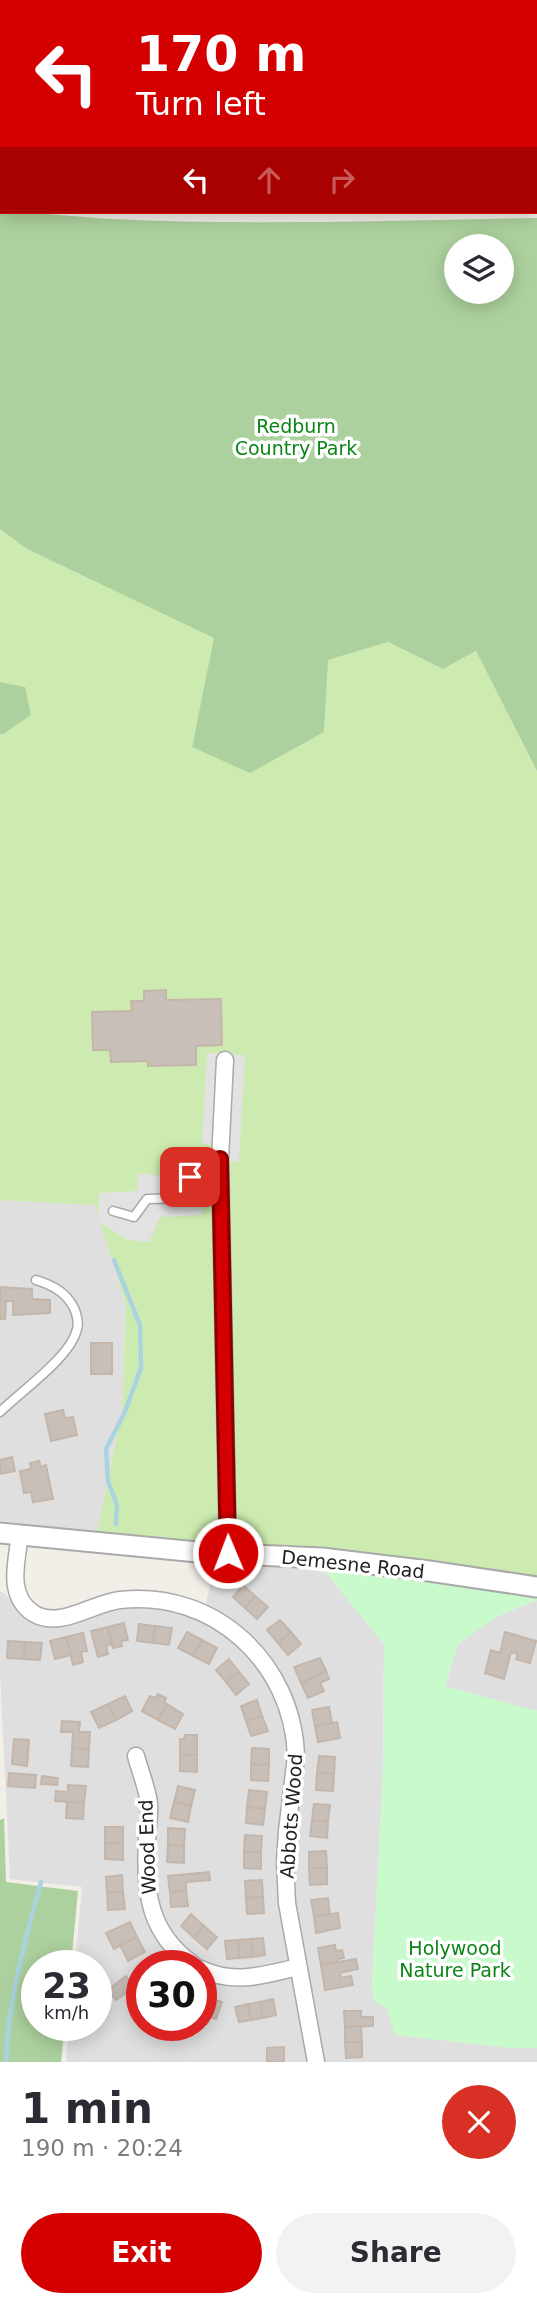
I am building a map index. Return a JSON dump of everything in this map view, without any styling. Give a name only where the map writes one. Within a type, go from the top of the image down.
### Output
[{"type":"street","points":[[225,1060],[220,1159],[228,1553]]},
{"type":"street","name":"Demesne Road","points":[[10,1534],[228,1553],[322,1558],[537,1587]]},
{"type":"street","name":"Abbots Wood","points":[[10,1534],[16,1591],[25,1606],[38,1615],[55,1619],[100,1603],[117,1600],[152,1599],[169,1602],[202,1612],[225,1625],[252,1647],[273,1674],[288,1705],[296,1741],[285,1862],[287,1903],[316,2062]]},
{"type":"street","name":"Wood End","points":[[136,1756],[149,1802],[145,1867],[149,1903],[156,1924],[178,1950]]},
{"type":"street","points":[[217,1975],[243,1978],[298,1967]]},
{"type":"lane","points":[[113,1211],[134,1217],[147,1199],[188,1198],[190,1177],[198,1163],[220,1159]]},
{"type":"lane","points":[[0,1412],[62,1354],[75,1337],[77,1315],[71,1303],[51,1285],[36,1280]]},
{"type":"shaded area","points":[[207,1053],[245,1055],[239,1162],[228,1161],[229,1145],[202,1144]]},
{"type":"shaded area","points":[[185,1151],[205,1166],[202,1215],[160,1217],[149,1242],[128,1240],[98,1221],[99,1193],[137,1191],[138,1173],[171,1177]]},
{"type":"shaded area","points":[[0,1200],[95,1204],[126,1305],[122,1412],[95,1542],[21,1523],[0,1521]]},
{"type":"shaded area","points":[[215,1563],[323,1569],[384,1644],[383,1772],[372,1983],[380,2003],[387,2009],[392,2020],[510,2048],[537,2048],[537,2062],[66,2062],[68,2041],[112,2041],[112,1950],[76,1950],[82,1887],[10,1879],[0,1674],[0,1591],[25,1617],[40,1625],[58,1625],[110,1608],[141,1605],[172,1610],[202,1620]]},
{"type":"shaded area","points":[[537,1600],[537,1711],[445,1687],[458,1644],[498,1616]]},
{"type":"green space","name":"Redburn Country Park","points":[[0,214],[219,222],[537,218],[537,771],[476,651],[443,669],[388,642],[328,660],[324,732],[250,773],[192,747],[214,638],[27,549],[0,529]]},
{"type":"green space","points":[[0,529],[27,549],[215,638],[192,746],[324,732],[327,660],[388,642],[443,669],[476,651],[537,771],[537,1587],[95,1542],[122,1412],[126,1305],[95,1205],[0,1200]]},
{"type":"green space","points":[[0,682],[25,687],[31,715],[3,734],[0,734]]},
{"type":"green space","name":"Holywood Nature Park","points":[[323,1569],[537,1596],[537,1600],[498,1616],[458,1644],[445,1686],[537,1711],[537,2048],[510,2048],[395,2035],[387,2009],[373,2000],[383,1772],[384,1644]]},
{"type":"green space","points":[[4,1818],[6,1882],[78,1891],[72,1950],[21,1950],[21,2041],[63,2041],[61,2062],[0,2062],[0,1820]]},
{"type":"building","points":[[166,990],[166,1000],[221,999],[222,1045],[196,1046],[196,1065],[148,1066],[148,1061],[111,1062],[110,1050],[93,1050],[92,1012],[132,1011],[131,1001],[144,1001],[144,991]]},
{"type":"building","points":[[0,1287],[32,1289],[32,1299],[50,1300],[50,1313],[13,1315],[13,1301],[6,1301],[5,1319],[0,1319]]},
{"type":"building","points":[[91,1343],[112,1343],[112,1374],[91,1374]]},
{"type":"building","points":[[63,1410],[65,1418],[73,1417],[77,1435],[51,1441],[45,1414]]},
{"type":"building","points":[[12,1457],[15,1471],[0,1474],[0,1460]]},
{"type":"building","points":[[39,1461],[41,1467],[46,1465],[53,1499],[33,1502],[31,1492],[24,1493],[20,1471],[31,1469],[30,1463]]},
{"type":"building","points":[[243,1585],[255,1596],[245,1608],[233,1597]]},
{"type":"building","points":[[255,1596],[268,1607],[257,1619],[245,1608]]},
{"type":"building","points":[[280,1620],[291,1632],[278,1643],[267,1630]]},
{"type":"building","points":[[124,1623],[128,1640],[121,1641],[122,1646],[113,1648],[108,1627]]},
{"type":"building","points":[[139,1624],[155,1626],[153,1643],[137,1641]]},
{"type":"building","points":[[155,1626],[172,1628],[169,1645],[153,1643]]},
{"type":"building","points":[[108,1627],[112,1644],[106,1646],[108,1654],[98,1657],[91,1631]]},
{"type":"building","points":[[187,1632],[202,1640],[193,1656],[178,1648]]},
{"type":"building","points":[[291,1632],[301,1644],[288,1655],[278,1643]]},
{"type":"building","points":[[505,1632],[536,1641],[530,1663],[516,1659],[518,1654],[511,1652],[504,1679],[485,1673],[491,1650],[500,1653]]},
{"type":"building","points":[[83,1633],[87,1651],[81,1652],[83,1662],[73,1665],[66,1637]]},
{"type":"building","points":[[66,1637],[71,1655],[55,1659],[50,1641]]},
{"type":"building","points":[[202,1640],[217,1648],[209,1664],[193,1656]]},
{"type":"building","points":[[8,1641],[25,1642],[24,1659],[7,1658]]},
{"type":"building","points":[[25,1642],[42,1643],[40,1660],[24,1659]]},
{"type":"building","points":[[320,1658],[326,1671],[301,1683],[294,1667]]},
{"type":"building","points":[[229,1659],[239,1672],[226,1682],[216,1670]]},
{"type":"building","points":[[326,1671],[329,1679],[320,1683],[324,1691],[308,1698],[301,1683]]},
{"type":"building","points":[[239,1672],[249,1684],[236,1695],[226,1682]]},
{"type":"building","points":[[158,1694],[166,1698],[164,1703],[167,1704],[158,1720],[142,1711],[150,1696],[155,1698]]},
{"type":"building","points":[[125,1696],[132,1711],[116,1720],[108,1704]]},
{"type":"building","points":[[257,1700],[262,1716],[246,1721],[241,1706]]},
{"type":"building","points":[[108,1704],[116,1720],[99,1728],[91,1712]]},
{"type":"building","points":[[167,1704],[183,1714],[175,1729],[158,1720]]},
{"type":"building","points":[[329,1707],[332,1723],[315,1726],[312,1710]]},
{"type":"building","points":[[262,1716],[268,1731],[251,1736],[246,1721]]},
{"type":"building","points":[[62,1721],[80,1722],[79,1732],[90,1732],[89,1750],[72,1748],[73,1732],[61,1732]]},
{"type":"building","points":[[337,1722],[340,1738],[318,1742],[315,1726]]},
{"type":"building","points":[[185,1735],[197,1735],[197,1755],[180,1755],[180,1739],[184,1739]]},
{"type":"building","points":[[14,1739],[29,1740],[27,1766],[12,1764]]},
{"type":"building","points":[[72,1748],[89,1750],[88,1767],[71,1766]]},
{"type":"building","points":[[252,1748],[269,1749],[269,1765],[251,1764]]},
{"type":"building","points":[[180,1755],[197,1755],[197,1772],[180,1771]]},
{"type":"building","points":[[319,1756],[335,1757],[334,1774],[317,1773]]},
{"type":"building","points":[[251,1764],[269,1765],[268,1781],[251,1780]]},
{"type":"building","points":[[9,1773],[36,1775],[35,1788],[8,1786]]},
{"type":"building","points":[[317,1773],[334,1774],[333,1791],[316,1790]]},
{"type":"building","points":[[42,1776],[58,1778],[57,1785],[41,1784]]},
{"type":"building","points":[[68,1785],[86,1786],[84,1803],[55,1801],[56,1791],[68,1792]]},
{"type":"building","points":[[178,1786],[195,1790],[191,1806],[174,1802]]},
{"type":"building","points":[[249,1790],[267,1792],[265,1809],[247,1807]]},
{"type":"building","points":[[67,1802],[84,1803],[83,1819],[66,1818]]},
{"type":"building","points":[[174,1802],[191,1806],[188,1822],[170,1818]]},
{"type":"building","points":[[314,1804],[330,1805],[328,1822],[312,1820]]},
{"type":"building","points":[[247,1807],[265,1809],[263,1825],[246,1823]]},
{"type":"building","points":[[312,1820],[328,1822],[327,1838],[310,1836]]},
{"type":"building","points":[[105,1827],[123,1827],[123,1843],[105,1843]]},
{"type":"building","points":[[168,1828],[185,1829],[184,1846],[168,1845]]},
{"type":"building","points":[[245,1835],[262,1836],[261,1852],[244,1852]]},
{"type":"building","points":[[105,1843],[123,1843],[123,1860],[105,1859]]},
{"type":"building","points":[[168,1845],[184,1846],[184,1863],[167,1862]]},
{"type":"building","points":[[326,1851],[327,1868],[309,1868],[309,1852]]},
{"type":"building","points":[[244,1852],[261,1852],[261,1869],[244,1868]]},
{"type":"building","points":[[309,1868],[327,1868],[327,1884],[310,1885]]},
{"type":"building","points":[[209,1872],[210,1880],[186,1882],[186,1890],[170,1892],[168,1876]]},
{"type":"building","points":[[122,1875],[123,1892],[107,1893],[106,1877]]},
{"type":"building","points":[[262,1880],[263,1897],[246,1898],[245,1881]]},
{"type":"building","points":[[186,1890],[188,1906],[171,1907],[170,1892]]},
{"type":"building","points":[[123,1892],[125,1909],[108,1910],[107,1893]]},
{"type":"building","points":[[263,1897],[264,1913],[247,1914],[246,1898]]},
{"type":"building","points":[[328,1898],[330,1914],[314,1916],[311,1900]]},
{"type":"building","points":[[338,1913],[340,1928],[316,1933],[314,1916]]},
{"type":"building","points":[[191,1914],[204,1926],[194,1938],[181,1926]]},
{"type":"building","points":[[130,1922],[137,1937],[114,1949],[106,1933]]},
{"type":"building","points":[[204,1926],[217,1937],[207,1949],[194,1938]]},
{"type":"building","points":[[137,1937],[144,1950],[126,1950],[126,1957],[120,1945]]},
{"type":"building","points":[[263,1938],[265,1955],[252,1957],[251,1939]]},
{"type":"building","points":[[251,1939],[252,1957],[239,1958],[238,1940]]},
{"type":"building","points":[[238,1940],[239,1958],[227,1959],[225,1941]]},
{"type":"building","points":[[335,1945],[336,1951],[342,1950],[344,1958],[321,1965],[318,1948]]},
{"type":"building","points":[[356,1959],[358,1969],[340,1973],[341,1978],[351,1976],[353,1985],[325,1990],[321,1965]]},
{"type":"building","points":[[126,1976],[126,1993],[116,2000],[112,1995],[112,1987]]},
{"type":"building","points":[[273,1999],[276,2015],[263,2018],[260,2002]]},
{"type":"building","points":[[217,2000],[222,2002],[217,2016]]},
{"type":"building","points":[[260,2002],[263,2018],[251,2020],[248,2004]]},
{"type":"building","points":[[248,2004],[251,2020],[239,2022],[235,2007]]},
{"type":"building","points":[[344,2011],[361,2011],[361,2017],[373,2017],[373,2026],[345,2027]]},
{"type":"building","points":[[361,2026],[362,2042],[345,2042],[345,2027]]},
{"type":"building","points":[[345,2042],[362,2042],[362,2057],[346,2058]]},
{"type":"building","points":[[284,2047],[284,2062],[267,2062],[267,2048]]},
{"type":"waterway","points":[[114,1260],[140,1325],[141,1368],[124,1414],[106,1449],[108,1481],[117,1505],[116,1524]]},
{"type":"waterway","points":[[6,2062],[14,1994],[41,1882]]},
{"type":"route","points":[[190,1177],[198,1163],[220,1159],[228,1553]]}]
